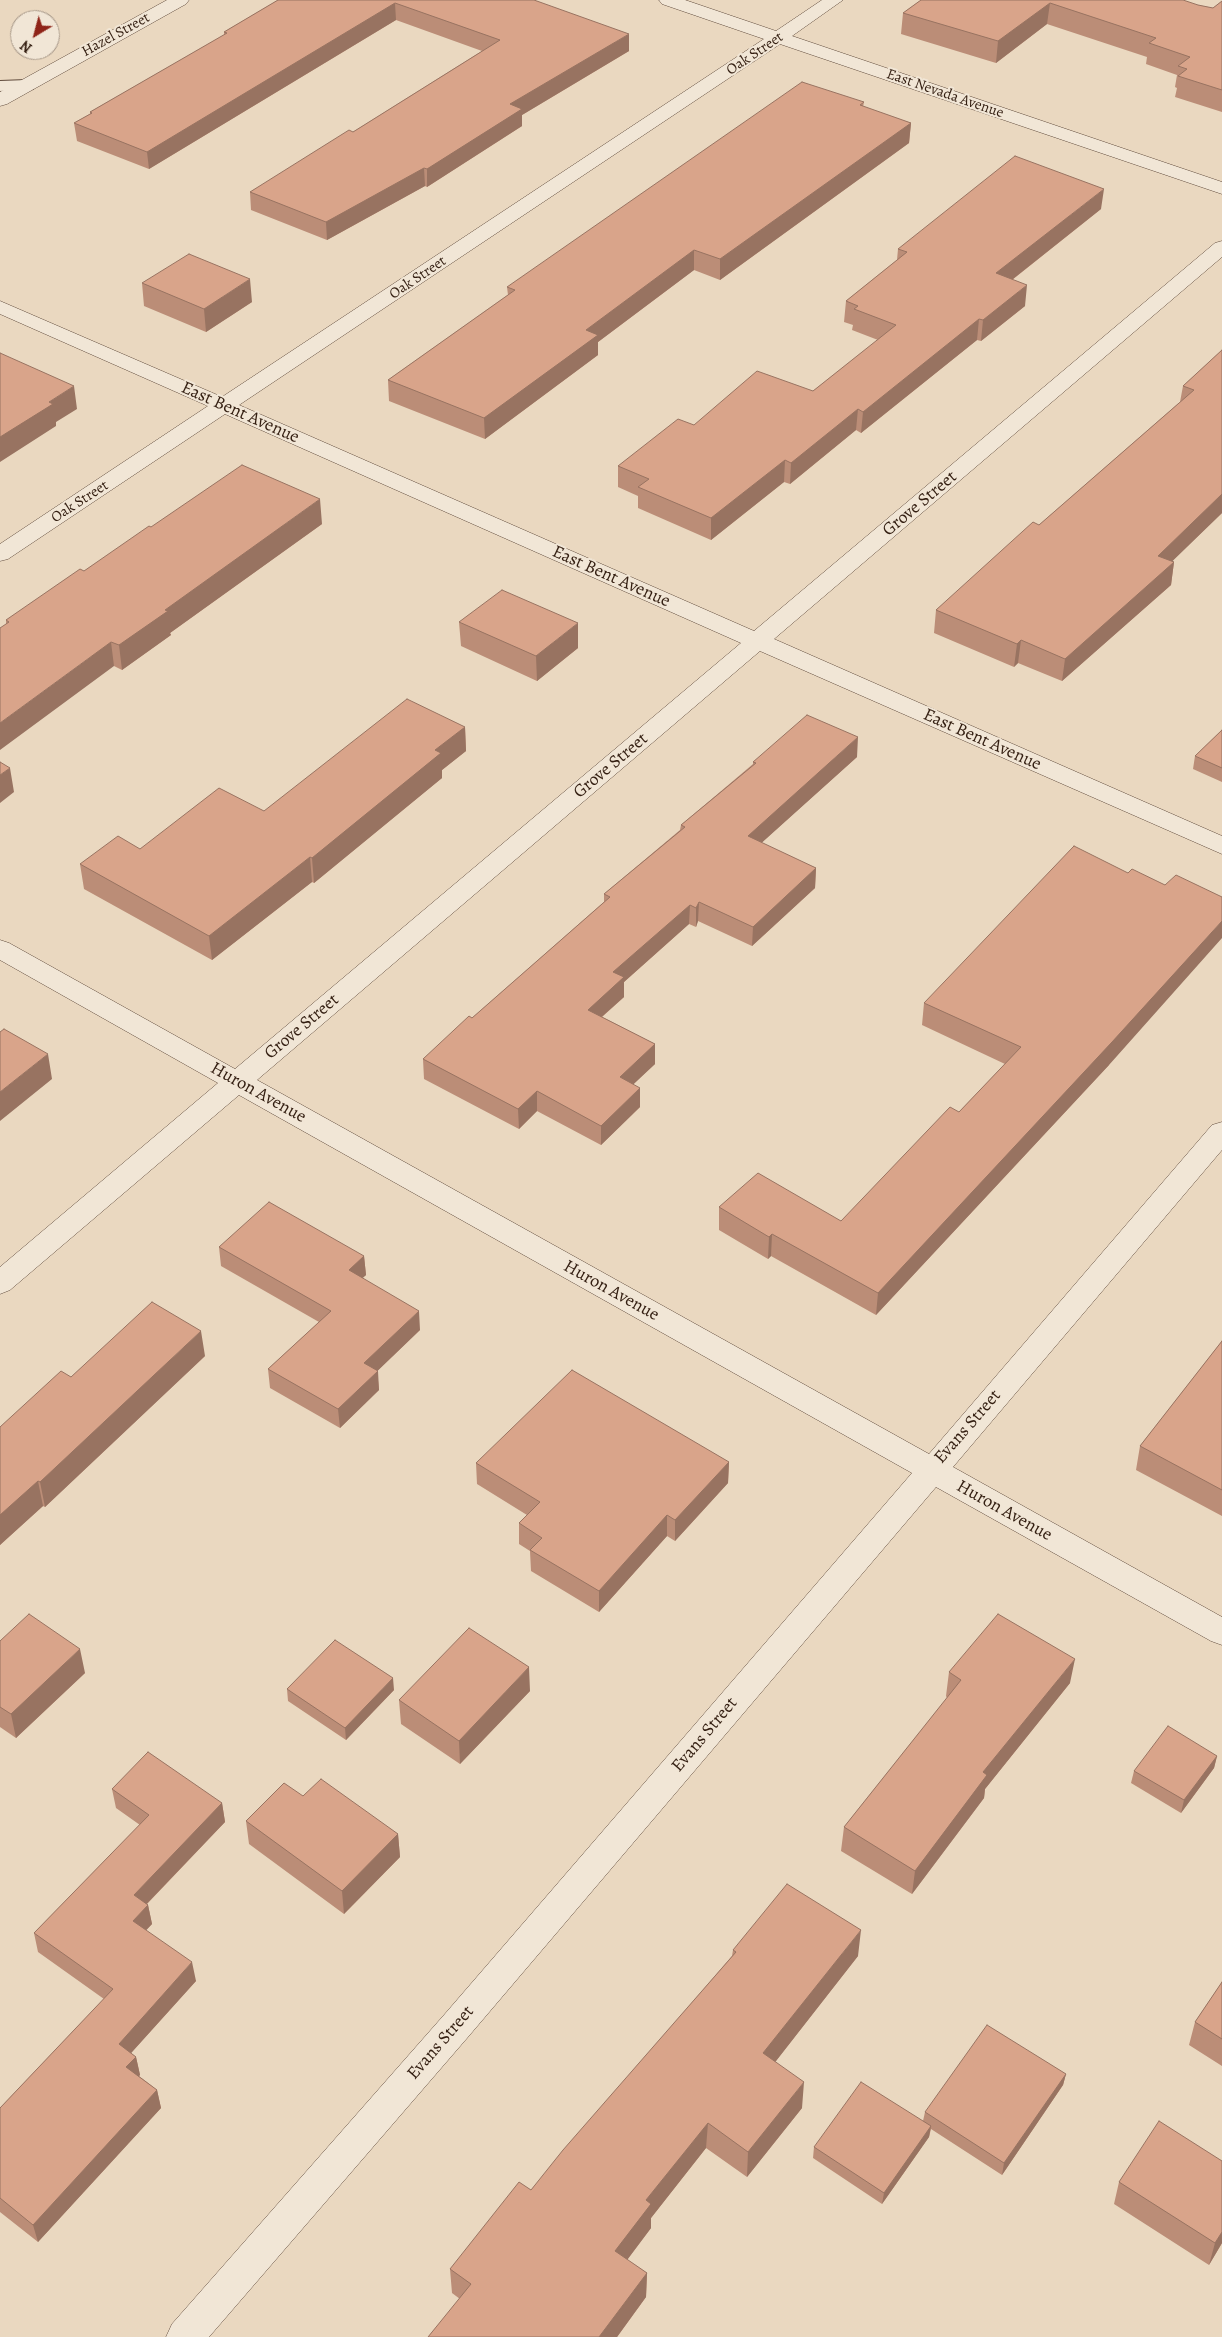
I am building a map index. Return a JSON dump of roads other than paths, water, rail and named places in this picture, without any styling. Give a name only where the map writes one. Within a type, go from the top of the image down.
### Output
[{"type":"street","name":"Hazel Street","points":[[0,100],[180,0]]},
{"type":"street","name":"East Nevada Avenue","points":[[668,0],[1222,188]]},
{"type":"street","name":"Oak Street","points":[[0,554],[834,0]]},
{"type":"street","name":"Grove Street","points":[[0,1283],[759,642],[1222,247]]},
{"type":"street","name":"East Bent Avenue","points":[[0,307],[1222,846]]},
{"type":"street","name":"Huron Avenue","points":[[0,949],[1222,1632]]},
{"type":"street","name":"Evans Street","points":[[185,2337],[450,2034],[1222,1132]]},
{"type":"lane","points":[[0,86],[27,85]]}]
